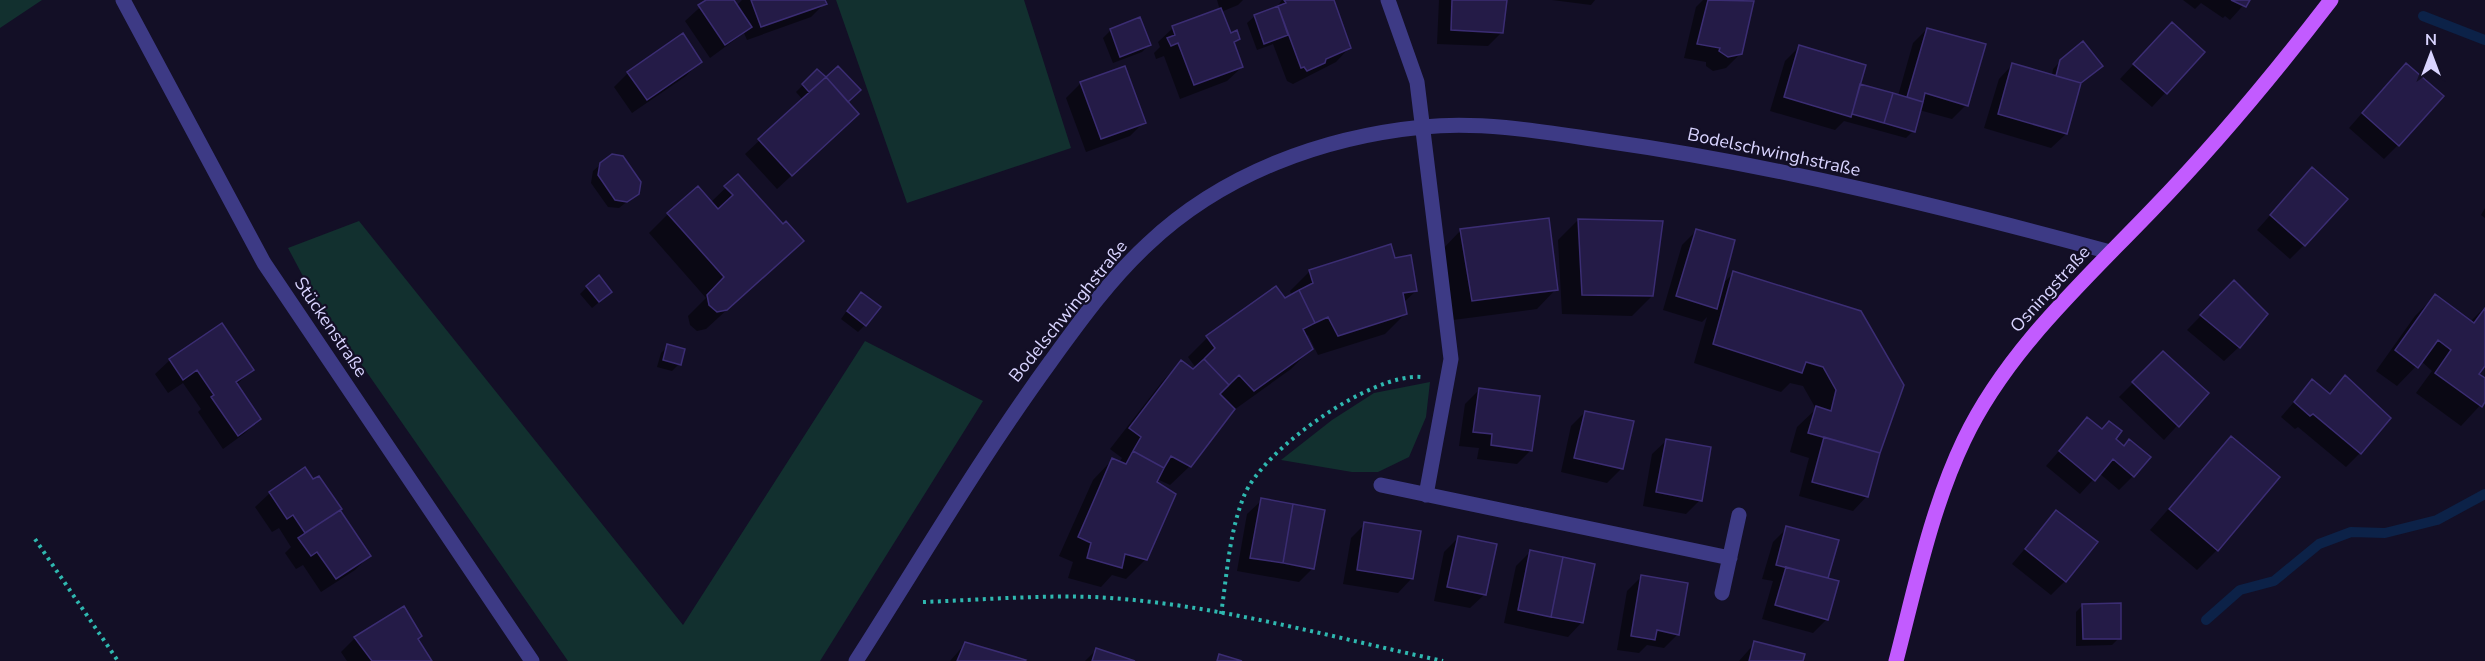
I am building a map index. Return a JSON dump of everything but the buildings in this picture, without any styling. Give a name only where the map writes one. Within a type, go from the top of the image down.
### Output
[{"type":"main road","name":"Osningstraße","points":[[1896,661],[1942,495],[1964,440],[1994,388],[2030,339],[2267,84],[2331,0]]},
{"type":"street","name":"Stückenstraße","points":[[123,0],[264,263],[532,661]]},
{"type":"street","points":[[1388,0],[1417,82],[1451,359],[1426,495]]},
{"type":"street","name":"Bodelschwinghstraße","points":[[856,661],[1020,403],[1113,280],[1149,243],[1211,194],[1277,161],[1352,138],[1423,127],[1467,125],[1524,129],[1671,150],[1856,189],[2005,224],[2110,252]]},
{"type":"street","points":[[1381,485],[1730,558]]},
{"type":"street","points":[[1722,593],[1739,515]]},
{"type":"path","points":[[1221,614],[1236,521],[1253,478],[1291,440],[1332,410],[1371,388],[1416,376],[1448,379]]},
{"type":"path","points":[[35,539],[118,661]]},
{"type":"path","points":[[893,603],[1092,597],[1221,614],[1443,661]]},
{"type":"green space","points":[[0,0],[42,0],[0,28]]},
{"type":"green space","points":[[836,0],[1024,0],[1071,148],[907,203]]},
{"type":"green space","points":[[359,221],[683,625],[865,341],[983,401],[820,661],[568,661],[313,295],[288,248]]},
{"type":"green space","points":[[1430,382],[1426,417],[1409,457],[1378,472],[1352,472],[1281,460],[1332,420],[1374,393]]},
{"type":"waterway","points":[[2423,16],[2485,40]]},
{"type":"waterway","points":[[2206,620],[2240,590],[2274,581],[2319,544],[2351,532],[2385,533],[2437,520],[2485,494]]}]
